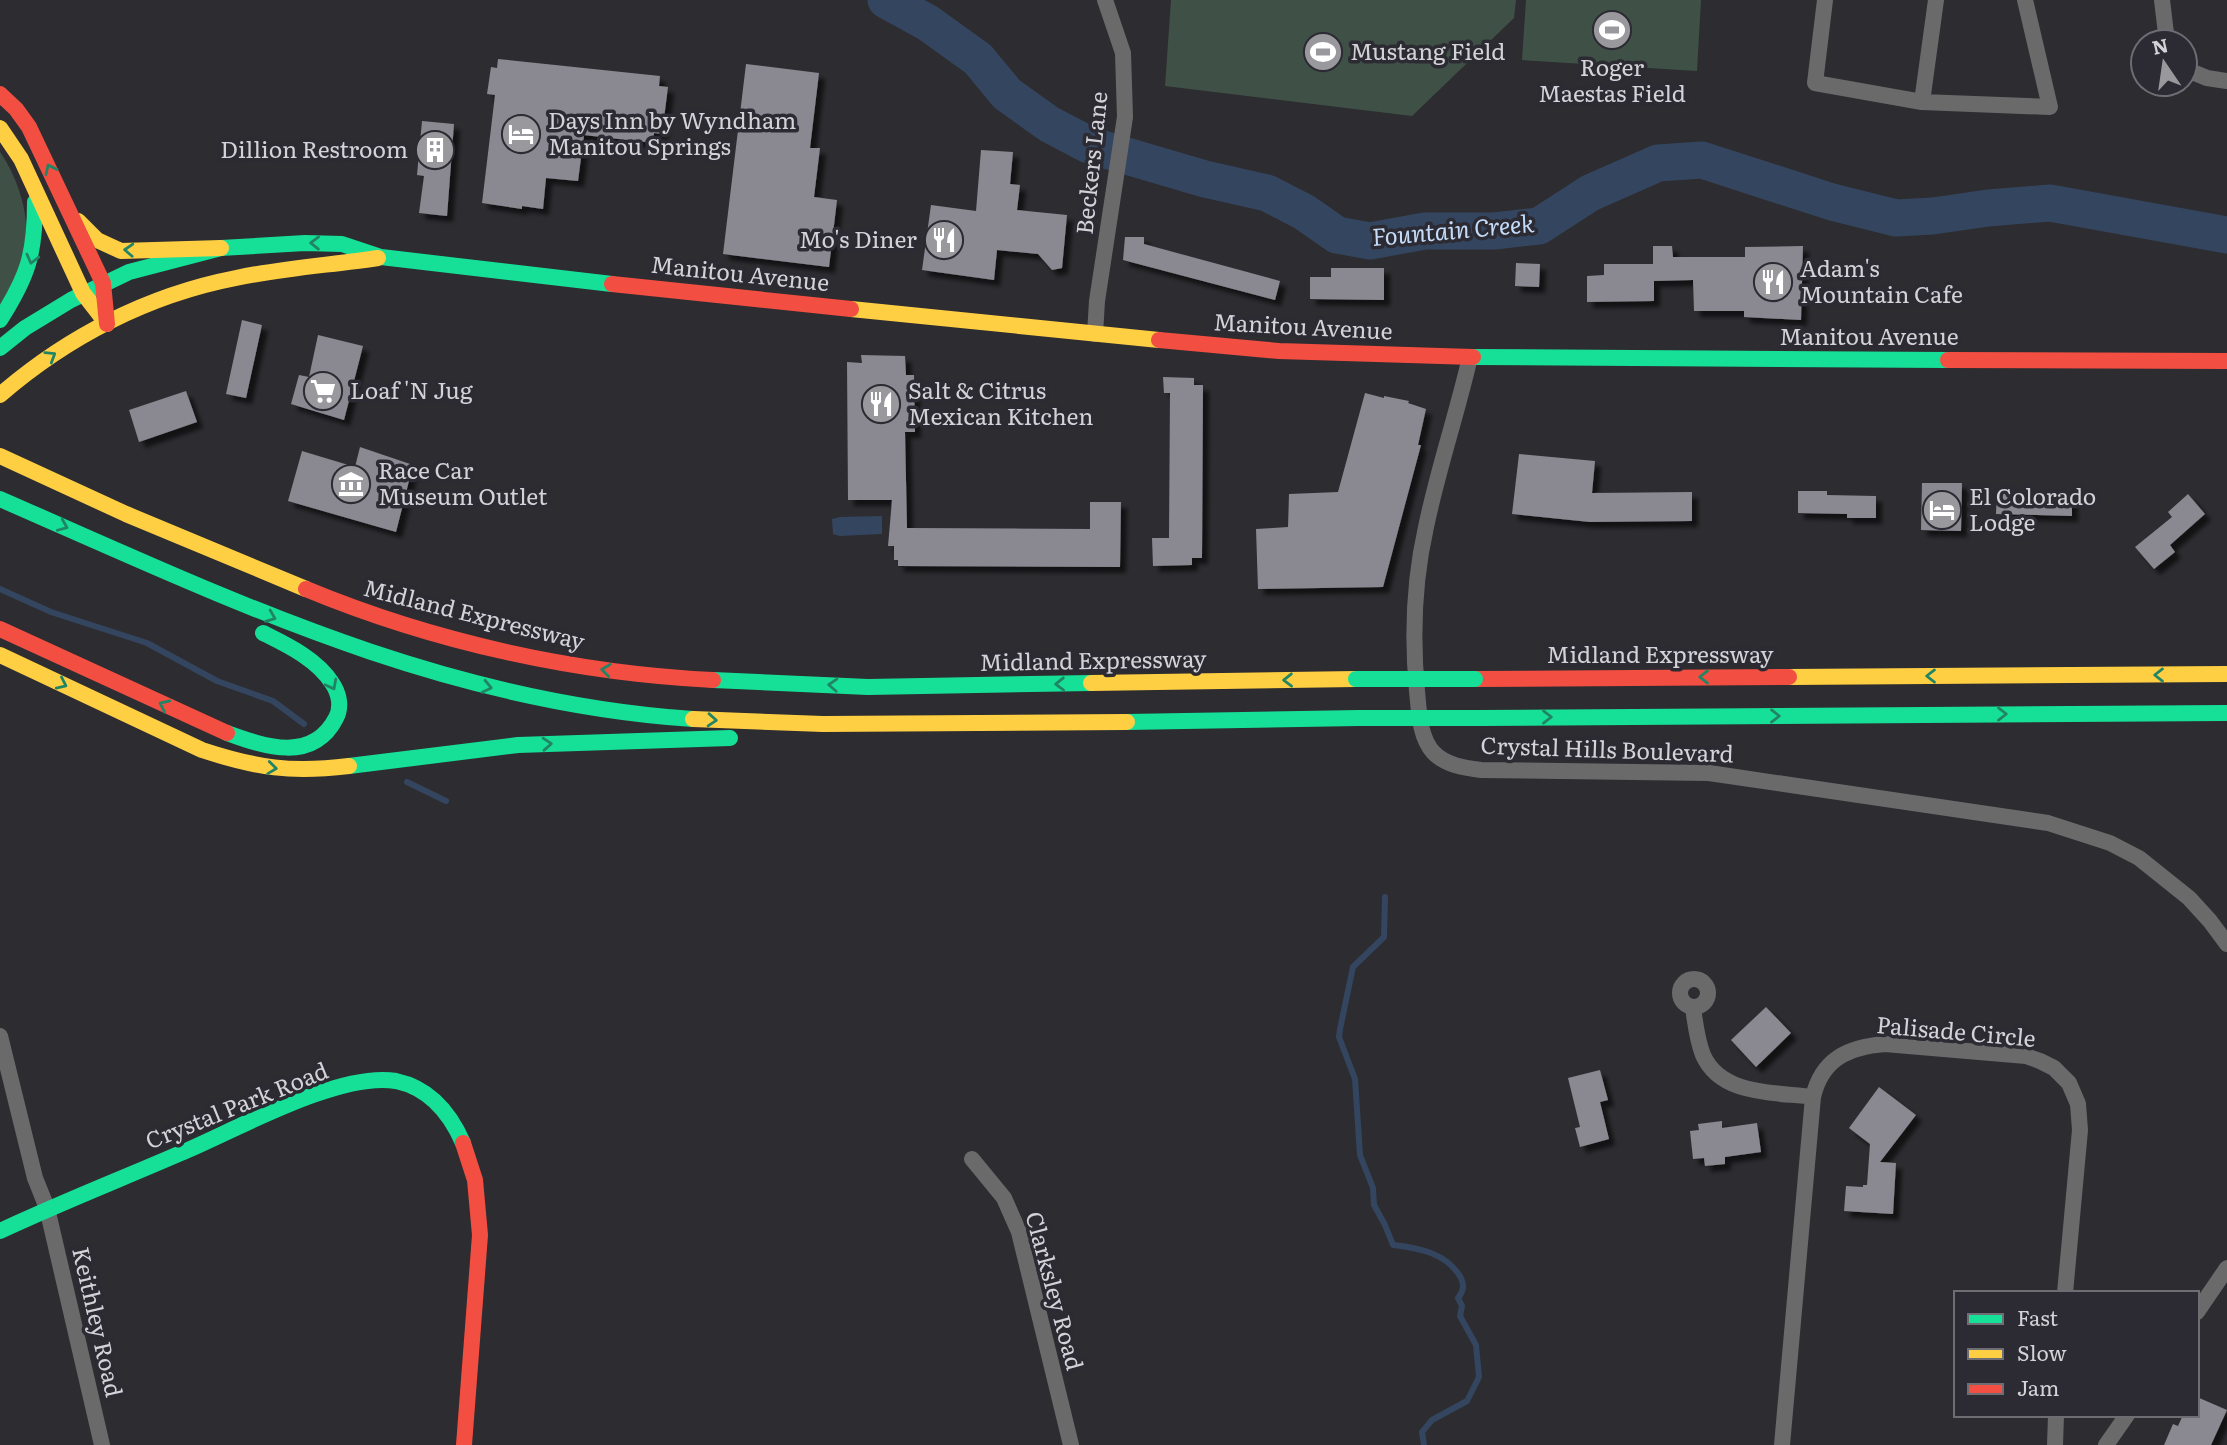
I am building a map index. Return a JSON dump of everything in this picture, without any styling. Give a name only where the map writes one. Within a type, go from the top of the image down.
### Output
[{"type":"main road","points":[[0,94],[16,108],[29,127],[70,212],[103,283],[107,324]]},
{"type":"main road","points":[[0,128],[21,159],[83,293],[107,324]]},
{"type":"main road","points":[[0,320],[30,267],[36,238],[34,191]]},
{"type":"main road","points":[[70,212],[91,236],[113,249],[137,251],[221,248]]},
{"type":"main road","name":"Manitou Avenue","points":[[0,348],[25,328],[83,293],[129,272],[221,248],[294,243],[342,244],[381,257],[622,285],[1279,351],[1470,356],[2227,362]]},
{"type":"main road","name":"Manitou Avenue","points":[[0,395],[42,361],[139,307],[215,282],[381,257]]},
{"type":"main road","name":"Midland Expressway","points":[[0,456],[150,524],[343,604],[501,650],[595,669],[697,679],[868,687],[1356,680],[2227,674]]},
{"type":"main road","points":[[0,499],[229,601],[303,630],[424,671],[534,697],[644,715],[740,722],[1021,724],[1360,718],[2227,713]]},
{"type":"main road","points":[[88,537],[195,602]]},
{"type":"main road","points":[[0,629],[211,727],[283,748],[310,745],[328,730],[336,718],[339,702],[333,684],[325,673],[295,648],[245,625]]},
{"type":"main road","points":[[0,655],[202,750],[235,761],[270,768],[320,770],[518,746],[1021,724]]},
{"type":"main road","name":"Crystal Park Road","points":[[0,1231],[47,1208],[311,1097],[366,1081],[388,1081],[410,1086],[442,1106],[458,1127],[468,1151],[480,1210],[481,1236],[464,1445]]},
{"type":"street","name":"Beckers Lane","points":[[1095,334],[1097,302],[1125,117],[1123,53],[1105,0]]},
{"type":"street","points":[[1825,0],[1815,83],[1922,102],[2050,107],[2025,0]]},
{"type":"street","points":[[1922,102],[1936,0]]},
{"type":"street","points":[[2162,0],[2165,28]]},
{"type":"street","points":[[2199,75],[2227,81]]},
{"type":"street","name":"Crystal Hills Boulevard","points":[[1470,356],[1425,529],[1416,598],[1415,661],[1418,701],[1425,738],[1433,753],[1447,762],[1481,770],[1709,773],[2048,822],[2110,843],[2139,858],[2189,898],[2227,944]]},
{"type":"street","points":[[1693,1007],[1703,1056],[1719,1077],[1739,1087],[1813,1097]]},
{"type":"street","name":"Keithley Road","points":[[0,1036],[35,1178],[47,1208],[102,1445]]},
{"type":"street","name":"Palisade Circle","points":[[1782,1445],[1813,1097],[1816,1084],[1827,1066],[1847,1052],[1885,1044],[2026,1056],[2054,1068],[2069,1083],[2080,1116],[2065,1291]]},
{"type":"street","name":"Clarksley Road","points":[[972,1159],[1004,1199],[1019,1232],[1071,1445]]},
{"type":"street","points":[[2199,1309],[2227,1268]]},
{"type":"street","points":[[2106,1445],[2126,1417]]},
{"type":"street","points":[[2055,1445],[2056,1418]]},
{"type":"green space","name":"Mustang Field","points":[[1171,0],[1516,0],[1514,18],[1412,116],[1165,86]]},
{"type":"green space","name":"Roger Maestas Field","points":[[1526,0],[1701,0],[1697,71],[1522,60]]},
{"type":"green space","points":[[0,152],[13,176],[22,202],[26,243],[22,263],[0,308]]},
{"type":"water","points":[[882,516],[882,534],[833,534],[832,519]]},
{"type":"building","name":"Days Inn by Wyndham Manitou Springs","points":[[498,59],[660,76],[659,86],[668,87],[662,134],[654,133],[653,143],[584,135],[578,181],[546,178],[543,209],[482,203],[495,95],[487,94],[491,67],[497,68]]},
{"type":"building","points":[[746,64],[819,73],[810,148],[820,148],[814,197],[837,200],[829,267],[723,254]]},
{"type":"building","name":"Dillion Restroom","points":[[422,121],[454,124],[447,216],[419,213],[424,176],[417,175]]},
{"type":"building","points":[[981,150],[1013,152],[1010,184],[1020,185],[1017,210],[1067,215],[1062,268],[1052,270],[1038,254],[997,250],[994,280],[922,270],[931,205],[976,211]]},
{"type":"building","points":[[1125,237],[1144,237],[1144,244],[1280,281],[1275,300],[1123,260]]},
{"type":"building","points":[[1653,246],[1672,246],[1673,257],[1745,257],[1745,247],[1803,246],[1801,320],[1744,317],[1744,311],[1694,311],[1693,280],[1654,281],[1654,301],[1587,302],[1587,276],[1604,275],[1604,264],[1653,264]]},
{"type":"building","points":[[1516,263],[1540,264],[1539,287],[1515,286]]},
{"type":"building","points":[[1331,268],[1384,268],[1384,300],[1310,299],[1310,277],[1331,277]]},
{"type":"building","points":[[242,320],[262,325],[246,398],[226,394]]},
{"type":"building","name":"Loaf 'N Jug","points":[[318,335],[363,346],[344,420],[291,404],[299,375],[309,377]]},
{"type":"building","points":[[861,355],[905,356],[906,375],[914,375],[915,432],[905,432],[907,528],[1090,529],[1090,502],[1121,502],[1120,567],[898,566],[898,560],[894,560],[894,546],[888,546],[892,500],[848,500],[847,362],[862,363]]},
{"type":"building","points":[[1163,377],[1194,378],[1194,385],[1203,385],[1202,558],[1192,558],[1192,565],[1153,566],[1152,538],[1169,538],[1170,393],[1164,393]]},
{"type":"building","points":[[186,391],[197,422],[139,442],[129,410]]},
{"type":"building","points":[[1365,393],[1409,401],[1408,403],[1426,409],[1418,445],[1421,445],[1383,587],[1258,589],[1256,529],[1288,527],[1289,494],[1338,492]]},
{"type":"building","name":"Race Car Museum Outlet","points":[[360,447],[413,465],[396,532],[288,501],[302,451],[355,467]]},
{"type":"building","points":[[1519,454],[1595,461],[1592,493],[1692,492],[1692,521],[1590,522],[1512,514]]},
{"type":"building","name":"El Colorado Lodge","points":[[1922,483],[1962,483],[1961,531],[1921,530]]},
{"type":"building","points":[[1798,491],[1827,491],[1827,495],[1876,496],[1876,518],[1847,518],[1847,514],[1798,513]]},
{"type":"building","points":[[1997,491],[2072,493],[2072,516],[1996,514]]},
{"type":"building","points":[[2188,494],[2205,514],[2170,545],[2175,552],[2154,569],[2135,547],[2172,517],[2168,512]]},
{"type":"building","points":[[1766,1007],[1791,1033],[1756,1067],[1731,1040]]},
{"type":"building","points":[[1600,1070],[1608,1100],[1600,1102],[1609,1139],[1580,1147],[1575,1128],[1580,1127],[1568,1078]]},
{"type":"building","points":[[1879,1087],[1916,1115],[1880,1162],[1896,1163],[1893,1214],[1844,1211],[1846,1186],[1867,1185],[1870,1144],[1849,1128]]},
{"type":"building","points":[[1722,1121],[1722,1128],[1757,1123],[1761,1152],[1725,1157],[1725,1164],[1705,1166],[1704,1158],[1693,1159],[1690,1131],[1699,1130],[1698,1124]]},
{"type":"building","points":[[2199,1398],[2227,1410],[2211,1445],[2164,1445],[2173,1424],[2178,1426],[2182,1417],[2199,1417]]},
{"type":"waterway","name":"Fountain Creek","points":[[886,0],[928,23],[978,59],[1007,94],[1049,124],[1089,145],[1205,179],[1267,193],[1304,212],[1337,235],[1370,241],[1425,231],[1494,231],[1539,226],[1590,193],[1658,163],[1702,160],[1832,202],[1896,218],[2050,203],[2227,235]]},
{"type":"waterway","points":[[0,589],[51,612],[147,643],[217,681],[273,701],[304,724]]},
{"type":"waterway","points":[[407,782],[446,801]]},
{"type":"waterway","points":[[1385,897],[1384,937],[1353,967],[1339,1037],[1355,1079],[1360,1155],[1373,1188],[1374,1205],[1393,1245],[1432,1253],[1448,1263],[1461,1278],[1463,1289],[1458,1298],[1462,1306],[1460,1316],[1476,1345],[1479,1377],[1467,1401],[1432,1420],[1422,1432],[1424,1445]]},
{"type":"traffic: fast","points":[[0,320],[28,264],[35,202]]},
{"type":"traffic: fast","points":[[0,348],[25,328],[71,300],[129,272],[221,248],[305,243],[342,244],[381,257],[612,284]]},
{"type":"traffic: fast","points":[[1473,357],[1948,360]]},
{"type":"traffic: fast","points":[[0,499],[253,608],[422,668],[510,692],[600,709],[693,719]]},
{"type":"traffic: fast","points":[[227,733],[272,746],[301,746],[315,741],[326,732],[338,714],[338,696],[326,674],[301,654],[263,633]]},
{"type":"traffic: fast","points":[[1356,679],[1475,679]]},
{"type":"traffic: fast","points":[[713,680],[868,687],[1091,683]]},
{"type":"traffic: fast","points":[[1479,718],[2227,713]]},
{"type":"traffic: fast","points":[[1127,722],[1359,718]]},
{"type":"traffic: fast","points":[[1359,718],[1479,718]]},
{"type":"traffic: fast","points":[[349,766],[518,745],[730,738]]},
{"type":"traffic: fast","points":[[0,1231],[287,1105],[346,1085],[373,1080],[396,1081],[419,1089],[445,1112],[463,1143]]},
{"type":"traffic: slow","points":[[0,128],[21,159],[83,293],[107,324]]},
{"type":"traffic: slow","points":[[78,221],[97,240],[121,251],[221,248]]},
{"type":"traffic: slow","points":[[0,395],[81,337],[110,321],[171,295],[254,275],[378,258]]},
{"type":"traffic: slow","points":[[851,309],[1159,340]]},
{"type":"traffic: slow","points":[[0,456],[126,514],[306,589]]},
{"type":"traffic: slow","points":[[0,655],[202,750],[257,765],[292,769],[349,766]]},
{"type":"traffic: slow","points":[[1789,677],[2227,674]]},
{"type":"traffic: slow","points":[[1091,683],[1356,679]]},
{"type":"traffic: slow","points":[[693,719],[823,724],[1127,722]]},
{"type":"traffic: jam","points":[[0,94],[16,109],[29,127],[103,283],[107,324]]},
{"type":"traffic: jam","points":[[612,284],[851,309]]},
{"type":"traffic: jam","points":[[1159,340],[1279,351],[1473,357]]},
{"type":"traffic: jam","points":[[1948,360],[2227,361]]},
{"type":"traffic: jam","points":[[306,589],[404,625],[505,652],[609,670],[713,680]]},
{"type":"traffic: jam","points":[[0,629],[227,733]]},
{"type":"traffic: jam","points":[[1475,679],[1789,677]]},
{"type":"traffic: jam","points":[[463,1143],[475,1180],[480,1235],[464,1445]]},
{"type":"place","name":"Roger Maestas Field","points":[[1612,30]]},
{"type":"place","name":"Mustang Field","points":[[1323,52]]},
{"type":"place","name":"Days Inn by Wyndham Manitou Springs","points":[[521,134]]},
{"type":"place","name":"Dillion Restroom","points":[[435,150]]},
{"type":"place","name":"Mo's Diner","points":[[944,240]]},
{"type":"place","name":"Adam's Mountain Cafe","points":[[1773,282]]},
{"type":"place","name":"Loaf 'N Jug","points":[[323,391]]},
{"type":"place","name":"Salt & Citrus Mexican Kitchen","points":[[881,404]]},
{"type":"place","name":"Race Car Museum Outlet","points":[[351,484]]},
{"type":"place","name":"El Colorado Lodge","points":[[1942,510]]}]
